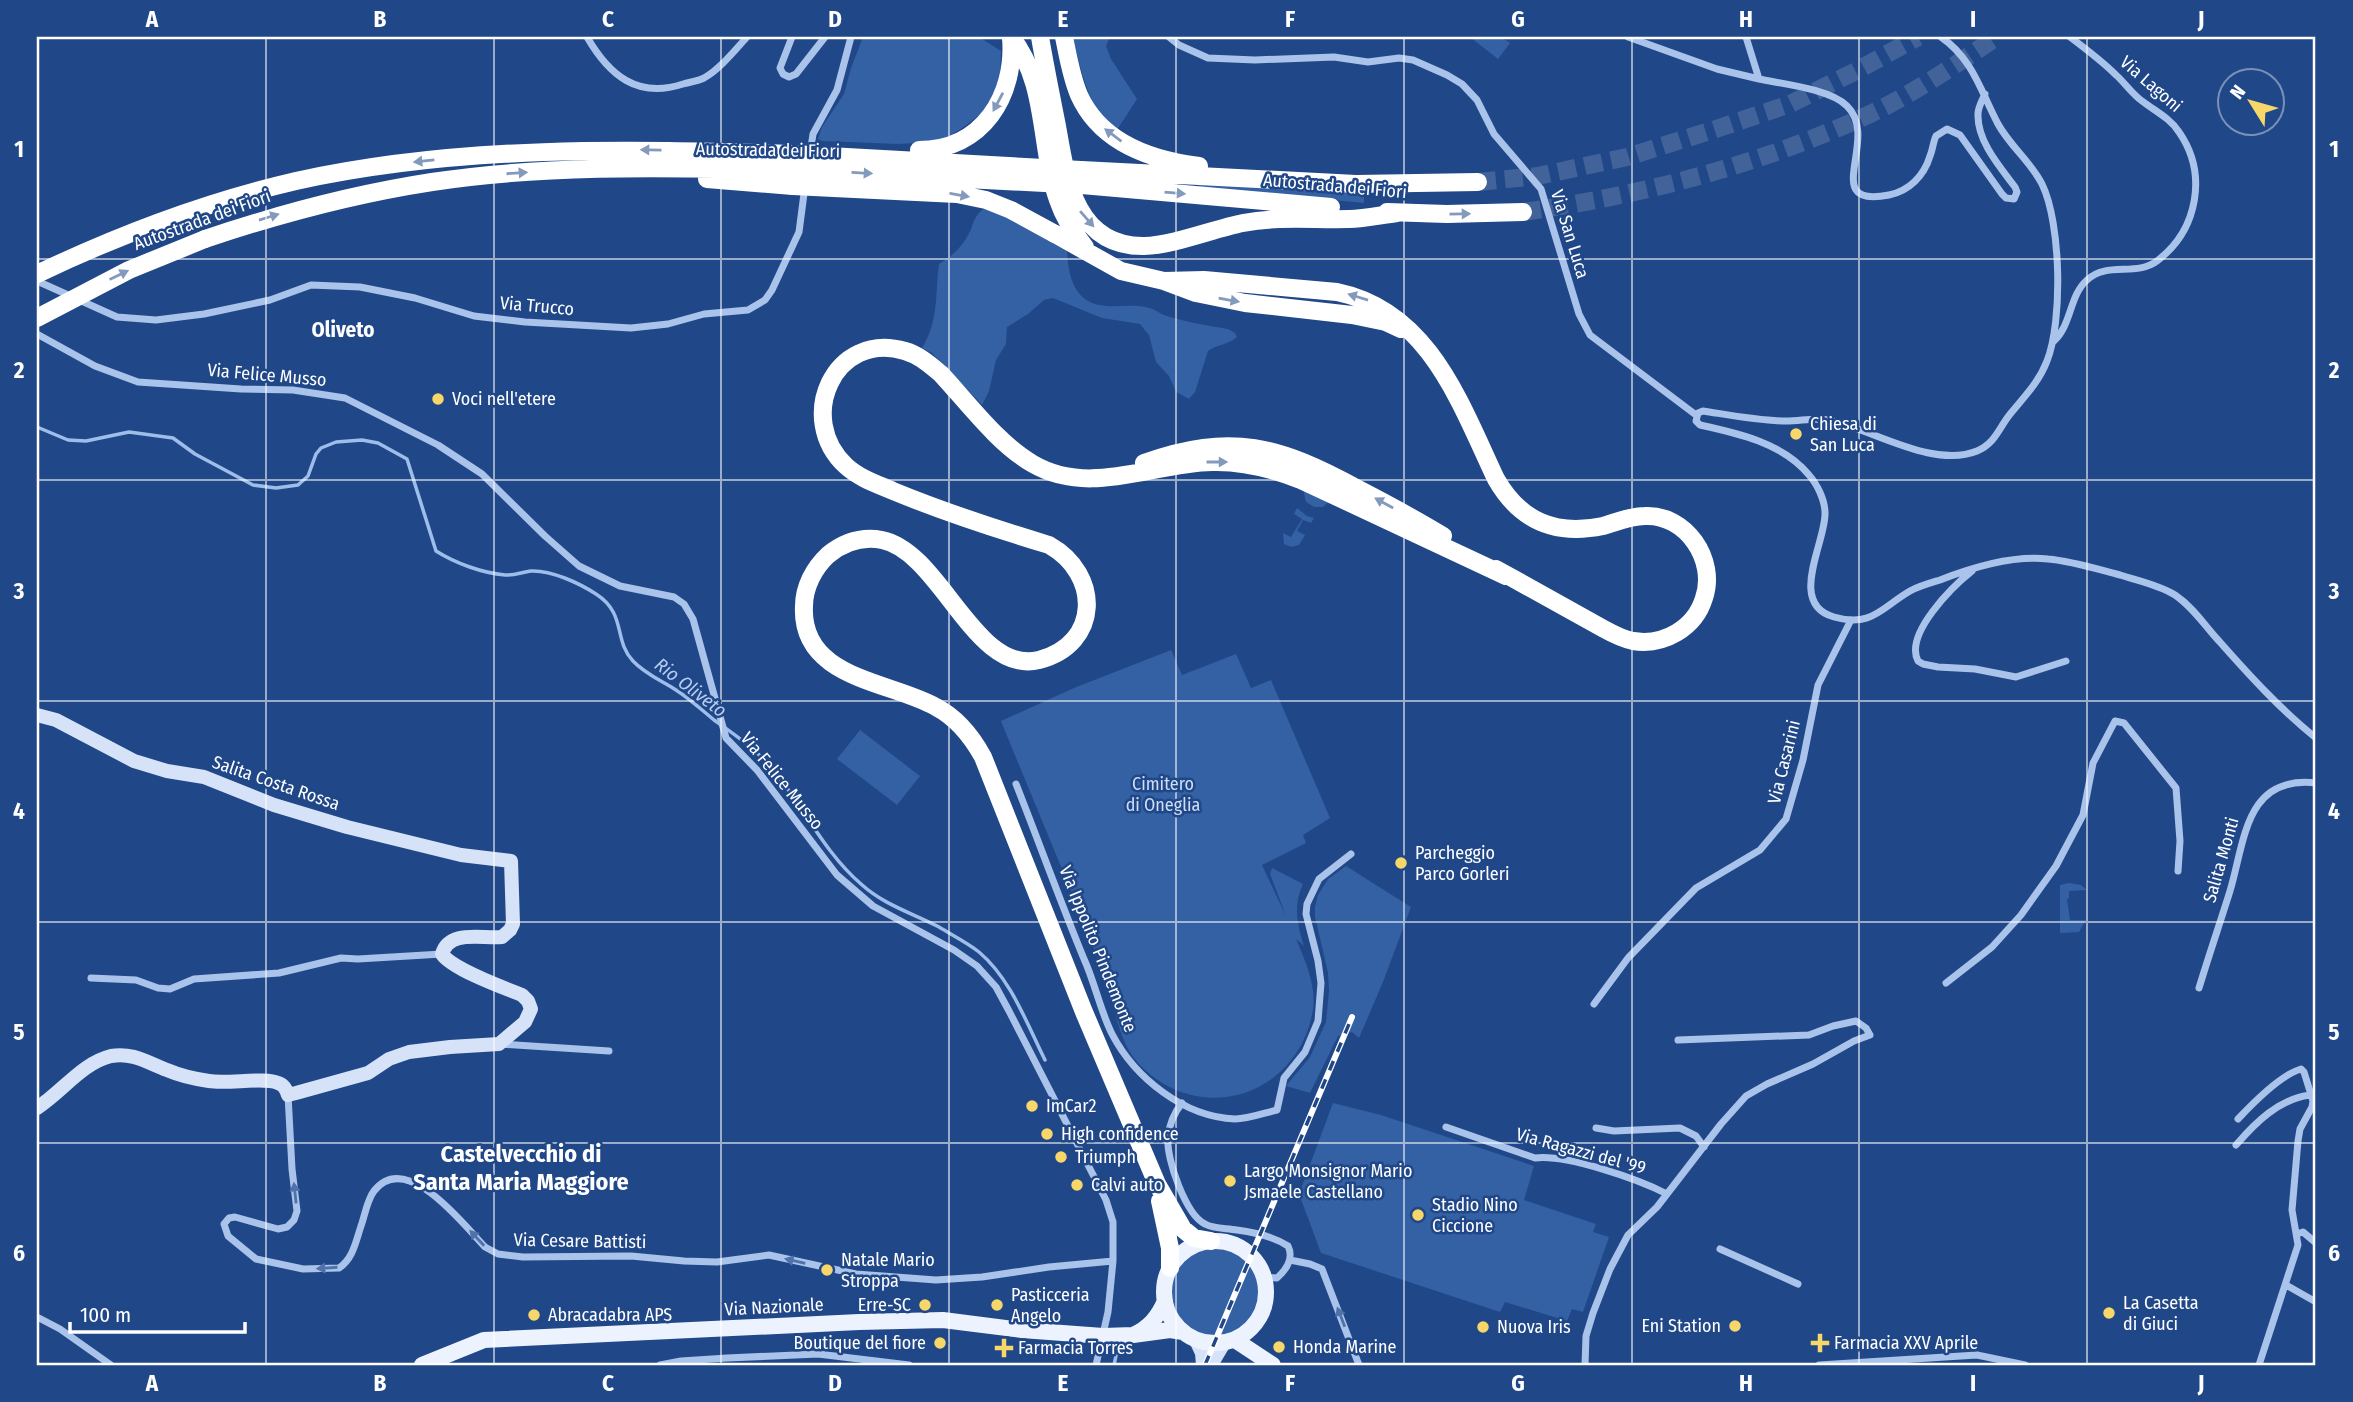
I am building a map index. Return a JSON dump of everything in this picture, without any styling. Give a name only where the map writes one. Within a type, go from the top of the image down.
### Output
[{"type":"highway","points":[[845,155],[942,149],[969,136],[982,126],[1003,94],[1012,62],[1011,37]]},
{"type":"highway","points":[[1011,37],[1028,61],[1036,87],[1057,198],[1074,233],[1089,252]]},
{"type":"highway","points":[[1040,37],[1064,164],[1073,197],[1086,219],[1107,236],[1120,242],[1147,246],[1273,218],[1348,219],[1397,212]]},
{"type":"highway","points":[[1064,37],[1070,70],[1079,95],[1106,132],[1149,155],[1195,166],[1228,169],[1271,180]]},
{"type":"highway","name":"Autostrada dei Fiori","points":[[37,274],[132,231],[188,211],[297,181],[380,166],[480,155],[647,150],[793,170],[845,155],[1081,177],[1397,212],[1523,212]]},
{"type":"highway","name":"Autostrada dei Fiori","points":[[37,318],[128,270],[205,239],[273,216],[433,182],[523,173],[644,169],[793,170],[1356,184],[1478,182]]},
{"type":"highway","points":[[793,170],[986,200],[1011,210],[1121,271],[1164,281],[1196,293],[1224,300],[1329,312],[1386,322],[1413,334],[1432,355],[1447,377],[1503,492],[1519,510],[1539,522],[1574,530],[1645,516],[1665,519],[1684,530],[1699,548],[1708,582],[1703,602],[1693,620],[1666,639],[1630,641],[1506,576],[1427,526],[1319,467],[1285,454],[1239,447],[1195,448],[1101,478],[1063,476],[1025,459],[1003,440],[941,374],[917,355],[895,348],[859,353],[848,359],[832,376],[824,395],[823,423],[826,435],[838,458],[858,475],[978,523],[1049,545],[1076,566],[1082,577],[1086,590],[1087,612],[1077,635],[1056,655],[1036,661],[1016,659],[986,642],[920,564],[904,549],[885,540],[864,538],[843,544],[818,566],[807,589],[803,615],[814,645],[830,662],[855,676],[935,706],[955,720],[974,740],[1157,1184],[1183,1229],[1195,1238],[1211,1241]]},
{"type":"highway","points":[[1157,1184],[1170,1248],[1170,1268]]},
{"type":"main road","points":[[1259,1321],[1252,1329],[1230,1342],[1210,1344],[1189,1336],[1171,1318],[1165,1301],[1166,1279],[1170,1268],[1180,1254],[1195,1245],[1211,1241],[1234,1244],[1254,1257],[1265,1277],[1266,1300],[1259,1321],[1260,1348],[1272,1364]]},
{"type":"main road","points":[[1133,1335],[1149,1326],[1165,1301]]},
{"type":"main road","name":"Via Nazionale","points":[[422,1365],[484,1340],[859,1322],[943,1320],[1103,1336],[1133,1335],[1170,1329],[1189,1336]]},
{"type":"main road","points":[[1230,1342],[1272,1364]]},
{"type":"street","points":[[587,37],[608,67],[626,82],[646,89],[674,87],[704,78],[747,37]]},
{"type":"street","points":[[792,37],[780,68],[783,74],[789,77],[796,74],[825,37]]},
{"type":"street","name":"Via Trucco","points":[[37,281],[117,317],[156,320],[204,314],[271,300],[311,285],[360,287],[415,298],[474,316],[525,322],[631,328],[668,324],[704,314],[748,310],[769,295],[799,232],[813,134],[837,90],[851,37]]},
{"type":"street","name":"Via San Luca","points":[[1169,37],[1179,45],[1208,58],[1255,60],[1334,57],[1368,62],[1399,58],[1413,60],[1462,84],[1477,100],[1494,134],[1541,189],[1579,314],[1590,335],[1696,415],[1696,421],[1700,425],[1763,443],[1802,467],[1817,486],[1825,515],[1810,584],[1811,596],[1820,609],[1832,617],[1851,620]]},
{"type":"street","points":[[1628,37],[1717,69],[1826,95],[1848,107],[1856,118],[1859,132],[1852,183],[1858,192],[1871,198],[1901,193],[1910,188],[1928,162],[1936,135],[1947,130],[1960,135],[2002,194],[2006,198],[2014,199],[2017,192],[2015,187],[1988,149],[1980,127],[1979,107],[1985,94]]},
{"type":"street","points":[[1746,37],[1759,79]]},
{"type":"street","points":[[1696,415],[1703,411],[1786,422],[1812,418],[1830,420],[1930,453],[1952,456],[1975,452],[1992,443],[2008,416],[2034,387],[2047,363],[2057,323],[2058,283],[2051,208],[2041,182],[2004,134],[1985,94],[1957,51],[1941,37]]},
{"type":"street","name":"Via Lagoni","points":[[2054,341],[2064,329],[2075,298],[2085,281],[2100,272],[2137,270],[2157,261],[2186,228],[2192,216],[2195,198],[2193,162],[2175,126],[2140,100],[2114,73],[2070,37]]},
{"type":"street","name":"Via Felice Musso","points":[[37,334],[95,366],[138,382],[293,390],[345,398],[438,444],[482,474],[579,566],[621,586],[674,597],[684,604],[693,619],[726,738],[757,770],[837,875],[873,906],[977,966],[996,987],[1105,1200],[1113,1223],[1113,1261],[1108,1312],[1096,1365]]},
{"type":"street","points":[[1851,620],[1872,618],[1910,591],[1975,568],[2012,560],[2047,558],[2148,583],[2175,595],[2193,610],[2265,690],[2316,738]]},
{"type":"street","points":[[1975,568],[1954,585],[1924,626],[1915,646],[1919,661],[1938,667],[1975,669],[2016,677],[2066,661]]},
{"type":"street","name":"Via Casarini","points":[[1594,1004],[1628,958],[1696,888],[1760,850],[1786,819],[1804,760],[1818,685],[1851,620]]},
{"type":"street","name":"Salita Costa Rossa","points":[[37,715],[56,720],[134,761],[167,771],[204,777],[274,805],[347,827],[461,855],[511,861],[513,912],[510,930],[502,937],[466,936],[456,939],[442,954]]},
{"type":"street","points":[[1946,983],[1992,947],[2021,915],[2056,866],[2083,815],[2093,763],[2111,724],[2115,721],[2124,723],[2176,788],[2180,841],[2178,870]]},
{"type":"street","name":"Salita Monti","points":[[2199,988],[2253,811],[2278,789],[2297,783],[2316,783]]},
{"type":"street","name":"Via Ippolito Pindemonte","points":[[1016,784],[1112,1033],[1139,1072],[1164,1093],[1209,1114],[1237,1119],[1277,1110],[1284,1079],[1305,1052],[1318,1021],[1321,984],[1306,914],[1307,904],[1319,879],[1351,854]]},
{"type":"street","points":[[91,978],[136,980],[158,988],[170,989],[194,979],[279,973],[341,958],[442,954],[448,961],[528,1000],[531,1009],[528,1018],[515,1033],[499,1044]]},
{"type":"street","points":[[1585,1365],[1586,1336],[1610,1269],[1628,1236],[1657,1207],[1746,1096],[1870,1035],[1866,1027],[1856,1021],[1809,1035],[1678,1040]]},
{"type":"street","points":[[37,1108],[91,1065],[117,1055],[137,1057],[168,1071],[197,1079],[222,1083],[277,1082],[284,1087],[288,1095],[368,1073],[389,1059],[409,1052],[499,1044],[609,1051]]},
{"type":"street","points":[[2238,1119],[2265,1092],[2297,1070],[2304,1072],[2312,1108],[2300,1129],[2298,1141],[2292,1210],[2298,1245],[2259,1365]]},
{"type":"street","name":"Via Cesare Battisti","points":[[288,1095],[297,1211],[294,1220],[287,1227],[278,1229],[235,1216],[224,1224],[228,1236],[260,1261],[303,1269],[339,1268],[350,1257],[372,1194],[384,1182],[399,1179],[419,1185],[439,1198],[485,1247],[498,1254],[551,1258],[631,1256],[717,1262],[769,1255],[856,1274],[922,1279],[959,1278],[1113,1261]]},
{"type":"street","points":[[2236,1145],[2271,1111],[2290,1100],[2310,1095]]},
{"type":"street","points":[[1182,1103],[1171,1122],[1167,1147],[1190,1211],[1198,1221],[1209,1227],[1250,1233],[1288,1246],[1291,1251],[1290,1260],[1284,1272],[1277,1278],[1265,1277]]},
{"type":"street","name":"Via Ragazzi del '99","points":[[1446,1127],[1535,1158],[1550,1158],[1629,1177],[1667,1194]]},
{"type":"street","points":[[1596,1128],[1614,1131],[1680,1128],[1696,1136],[1704,1147]]},
{"type":"street","points":[[2297,1234],[2303,1232],[2316,1243]]},
{"type":"street","points":[[1720,1249],[1798,1284]]},
{"type":"street","points":[[1290,1260],[1322,1269],[1359,1365]]},
{"type":"street","points":[[2286,1285],[2316,1302]]},
{"type":"street","points":[[37,1317],[60,1329],[111,1365]]},
{"type":"street","points":[[1189,1336],[1202,1353],[1203,1365]]},
{"type":"street","points":[[1211,1365],[1230,1342]]},
{"type":"street","points":[[660,1365],[727,1358],[818,1354],[909,1365]]},
{"type":"street","points":[[1819,1365],[1978,1355],[2025,1365]]},
{"type":"green space","points":[[863,37],[979,37],[1001,51],[1000,78],[996,90],[982,113],[938,142],[898,144],[822,141],[818,139],[822,127],[844,94]]},
{"type":"green space","points":[[1073,37],[1110,37],[1106,46],[1111,59],[1137,99],[1117,130],[1107,123],[1093,101]]},
{"type":"green space","points":[[1470,37],[1501,37],[1510,43],[1498,59]]},
{"type":"green space","points":[[1198,183],[1364,192],[1364,203],[1199,187]]},
{"type":"green space","points":[[983,209],[1002,212],[1067,250],[1071,279],[1087,300],[1106,306],[1138,306],[1151,309],[1179,319],[1228,329],[1237,337],[1208,351],[1195,392],[1189,399],[1176,392],[1169,376],[1156,362],[1149,335],[1140,324],[1102,318],[1053,298],[1044,300],[1007,327],[1006,344],[996,360],[989,391],[982,405],[932,353],[922,348],[934,317],[939,264],[962,245],[975,218]]},
{"type":"green space","points":[[1303,489],[1332,499],[1323,507],[1314,507],[1306,502]]},
{"type":"green space","points":[[1297,508],[1314,518],[1311,523],[1303,520],[1297,531],[1305,535],[1299,545],[1291,547],[1284,544],[1283,533],[1291,537],[1302,519],[1294,514]]},
{"type":"green space","name":"Cimitero di Oneglia","points":[[1171,650],[1182,675],[1236,654],[1251,688],[1271,680],[1330,818],[1303,835],[1306,843],[1262,865],[1286,916],[1270,874],[1272,868],[1303,884],[1297,915],[1304,946],[1296,939],[1310,976],[1313,1005],[1302,1043],[1287,1065],[1267,1082],[1244,1093],[1219,1098],[1193,1095],[1168,1086],[1144,1069],[1128,1048],[1091,941],[1001,721],[1074,688]]},
{"type":"green space","points":[[860,730],[920,776],[897,805],[837,759]]},
{"type":"green space","points":[[1346,866],[1411,907],[1359,1038],[1352,1032],[1338,1036],[1310,1093],[1286,1086],[1310,1057],[1326,1022],[1328,973],[1315,907],[1318,895],[1328,879]]},
{"type":"green space","points":[[2060,885],[2081,885],[2087,890],[2069,891],[2067,899],[2070,920],[2086,920],[2079,932],[2060,933]]},
{"type":"green space","points":[[1333,1103],[1381,1115],[1534,1166],[1524,1200],[1596,1224],[1593,1232],[1609,1237],[1583,1312],[1572,1309],[1567,1321],[1505,1302],[1500,1312],[1321,1253],[1299,1194]]},
{"type":"green space","points":[[1215,1249],[1232,1253],[1247,1262],[1256,1277],[1260,1294],[1256,1311],[1247,1326],[1232,1335],[1215,1339],[1198,1335],[1183,1326],[1174,1311],[1170,1294],[1174,1277],[1183,1262],[1198,1253]]},
{"type":"waterway","name":"Rio Oliveto","points":[[37,427],[68,440],[86,441],[129,432],[173,438],[195,454],[253,485],[276,488],[298,485],[308,476],[321,448],[336,442],[362,440],[378,443],[407,459],[436,551],[487,572],[508,575],[539,571],[556,575],[596,594],[606,602],[616,618],[623,644],[633,661],[648,674],[686,697],[756,752],[784,783],[832,853],[861,884],[889,903],[965,942],[990,963],[1017,1003],[1045,1060]]},
{"type":"waterway","name":"Rio Oliveto","points":[[1114,1365],[1117,1351]]},
{"type":"tunnel","points":[[1478,182],[1538,176],[1627,157],[1716,129],[1790,104],[1918,37]]},
{"type":"tunnel","points":[[1523,212],[1657,187],[1744,163],[1786,148],[1887,106],[1997,37]]},
{"type":"railway","points":[[1205,1365],[1352,1017]]},
{"type":"place","name":"Voci nell'etere","points":[[438,399]]},
{"type":"place","name":"Chiesa di San Luca","points":[[1796,434]]},
{"type":"place","name":"Parcheggio Parco Gorleri","points":[[1401,863]]},
{"type":"place","name":"ImCar2","points":[[1032,1106]]},
{"type":"place","name":"High confidence","points":[[1047,1134]]},
{"type":"place","name":"Triumph","points":[[1061,1157]]},
{"type":"place","name":"Largo Monsignor Mario Jsmaele Castellano","points":[[1230,1181]]},
{"type":"place","name":"Calvi auto","points":[[1077,1185]]},
{"type":"place","name":"Stadio Nino Ciccione","points":[[1418,1215]]},
{"type":"place","name":"Natale Mario Stroppa","points":[[827,1270]]},
{"type":"place","name":"Erre-SC","points":[[925,1305]]},
{"type":"place","name":"Pasticceria Angelo","points":[[997,1305]]},
{"type":"place","name":"La Casetta di Giuci","points":[[2109,1313]]},
{"type":"place","name":"Abracadabra APS","points":[[534,1315]]},
{"type":"place","name":"Eni Station","points":[[1735,1326]]},
{"type":"place","name":"Nuova Iris","points":[[1483,1327]]},
{"type":"place","name":"Boutique del fiore","points":[[940,1343]]},
{"type":"place","name":"Farmacia XXV Aprile","points":[[1820,1343]]},
{"type":"place","name":"Honda Marine","points":[[1279,1347]]},
{"type":"place","name":"Farmacia Torres","points":[[1004,1348]]},
{"type":"district","name":"Oliveto","points":[[343,330]]},
{"type":"district","name":"Castelvecchio di Santa Maria Maggiore","points":[[521,1168]]}]
